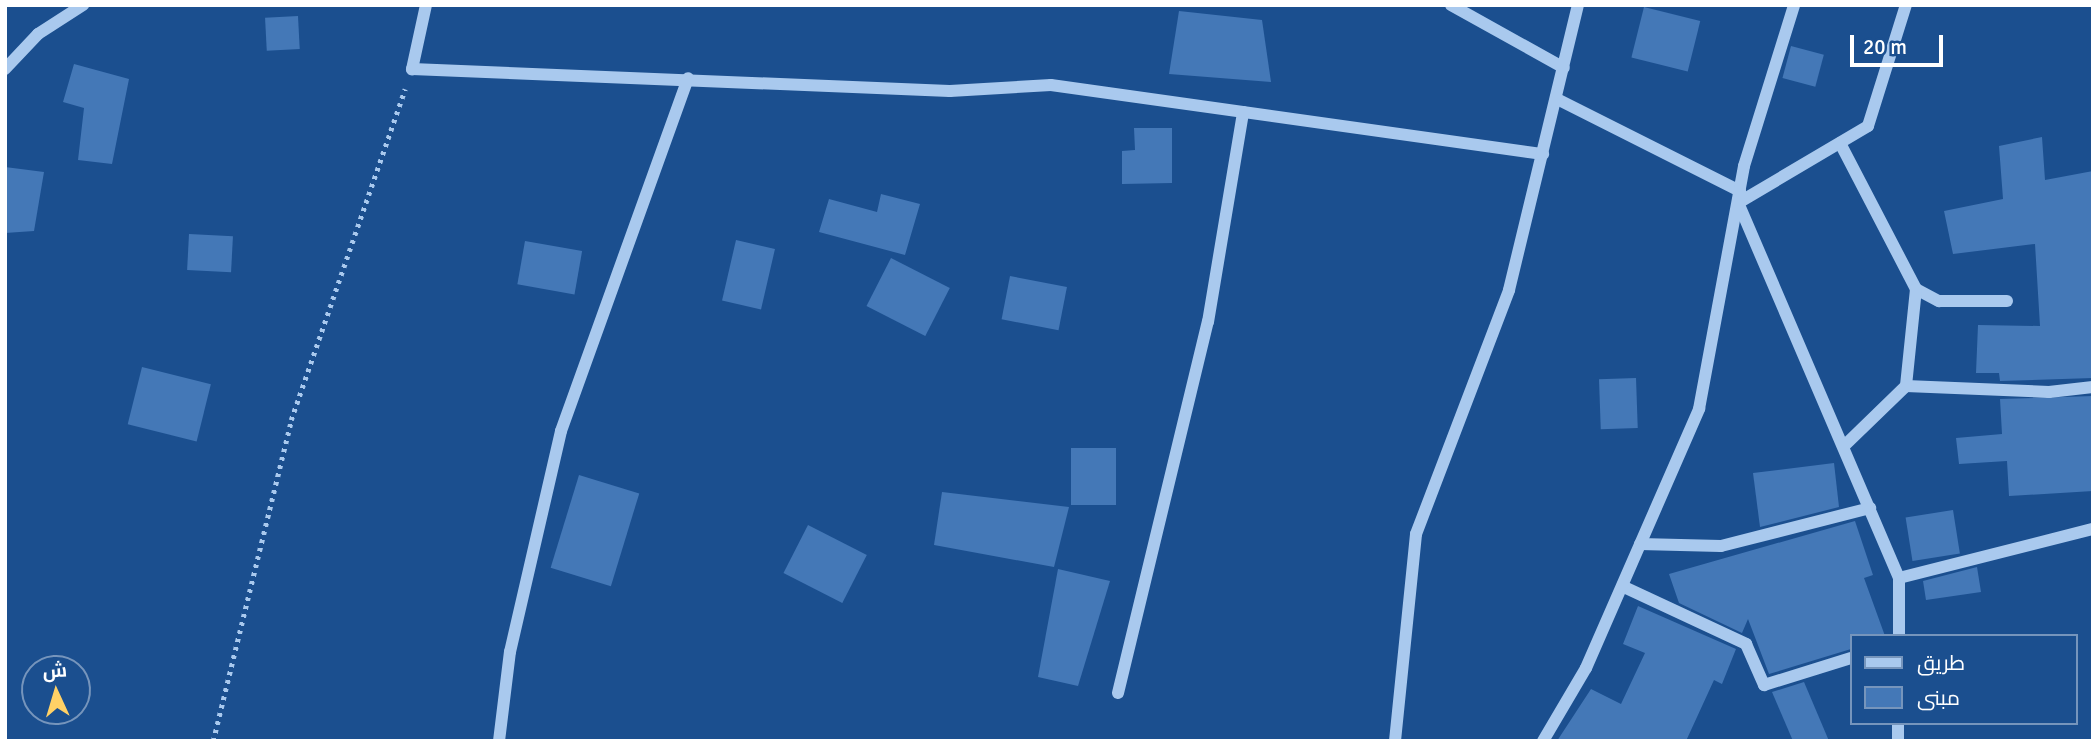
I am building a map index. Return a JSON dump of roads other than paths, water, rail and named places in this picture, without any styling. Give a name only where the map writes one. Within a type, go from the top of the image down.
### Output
[{"type":"street","points":[[5,69],[38,34],[83,5]]},
{"type":"street","points":[[426,5],[412,69],[688,78],[950,91],[1051,85],[1543,154]]},
{"type":"street","points":[[1451,5],[1564,68]]},
{"type":"street","points":[[1395,741],[1416,534],[1509,290],[1578,5]]},
{"type":"street","points":[[1543,741],[1624,587],[1699,409],[1739,197],[1794,5]]},
{"type":"street","points":[[1739,197],[1868,126],[1906,5]]},
{"type":"street","points":[[499,741],[510,652],[561,431],[688,78]]},
{"type":"street","points":[[1557,99],[1739,197],[1899,578],[1899,634]]},
{"type":"street","points":[[1118,693],[1208,322],[1243,112]]},
{"type":"street","points":[[1840,143],[1916,289],[1906,386],[1844,446]]},
{"type":"street","points":[[1916,289],[1939,301],[2007,301]]},
{"type":"street","points":[[1906,386],[2049,392],[2093,387]]},
{"type":"street","points":[[1640,544],[1721,546],[1870,508]]},
{"type":"street","points":[[1899,578],[2093,530]]},
{"type":"street","points":[[1624,587],[1746,644],[1764,685],[1850,658]]}]
